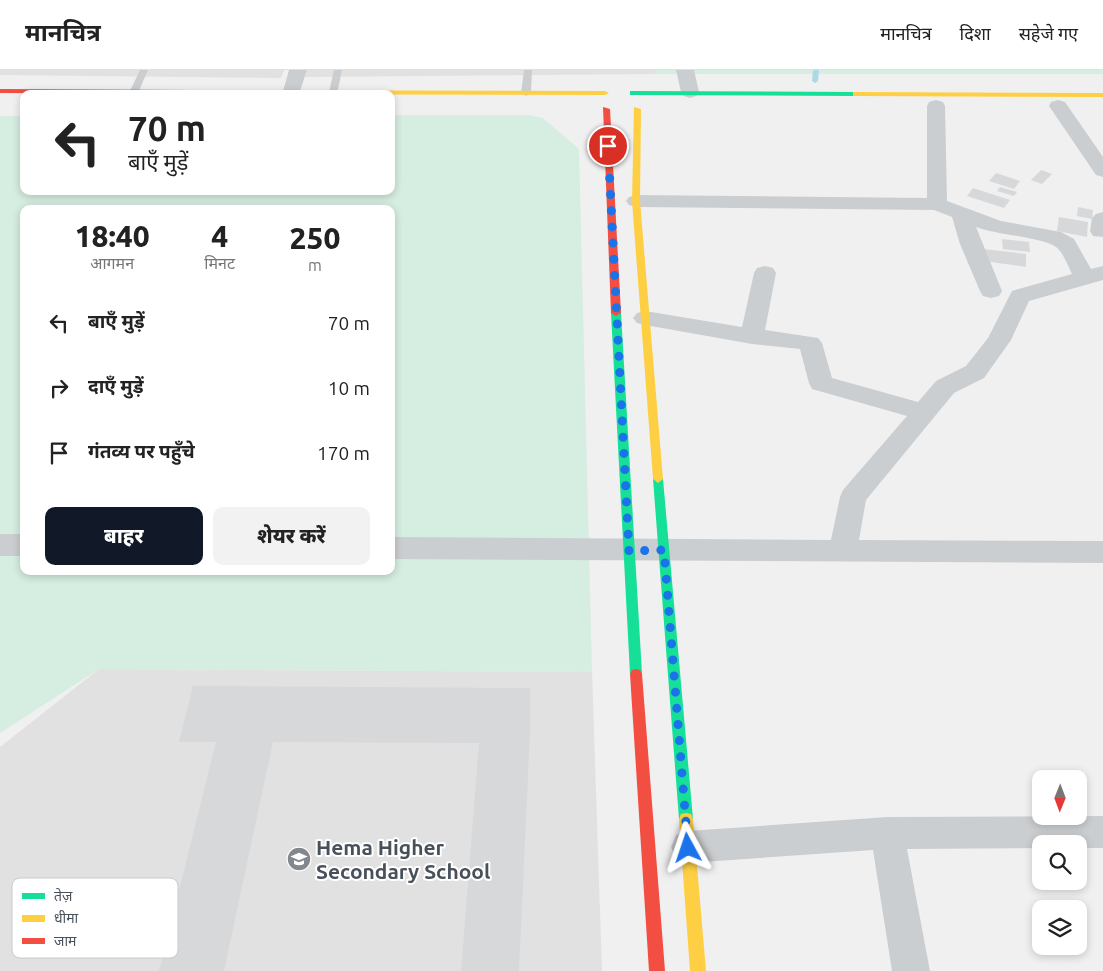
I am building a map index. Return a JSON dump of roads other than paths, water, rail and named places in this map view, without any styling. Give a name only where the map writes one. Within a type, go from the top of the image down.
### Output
[{"type":"street","points":[[293,90],[298,70]]},
{"type":"street","points":[[685,70],[690,92]]},
{"type":"street","points":[[395,92],[604,93],[620,90],[633,93],[1103,95]]},
{"type":"street","points":[[0,91],[20,91]]},
{"type":"street","points":[[604,93],[599,101],[657,971]]},
{"type":"street","points":[[633,93],[640,97],[642,101],[640,108],[636,201],[698,971]]},
{"type":"street","points":[[936,106],[937,204]]},
{"type":"street","points":[[1011,106],[1103,106]]},
{"type":"street","points":[[1058,106],[1103,171]]},
{"type":"street","points":[[600,107],[621,112],[640,108]]},
{"type":"street","points":[[636,201],[937,204],[962,216],[996,227],[1061,240],[1094,275],[1020,296],[999,340],[975,372],[945,387],[853,497],[843,551]]},
{"type":"street","points":[[962,216],[990,291]]},
{"type":"street","points":[[752,336],[765,273]]},
{"type":"street","points":[[645,318],[752,336],[810,343],[821,383],[923,412]]},
{"type":"street","points":[[0,545],[20,545]]},
{"type":"street","points":[[395,548],[629,551],[1103,552]]},
{"type":"street","points":[[688,848],[887,833],[1103,832]]},
{"type":"street","points":[[887,833],[911,971]]},
{"type":"lane","points":[[135,90],[144,70]]},
{"type":"lane","points":[[334,90],[338,70]]},
{"type":"lane","points":[[526,93],[528,70]]},
{"type":"waterway","points":[[815,81],[816,70]]},
{"type":"place","name":"Hema Higher Secondary School","points":[[299,859]]}]
